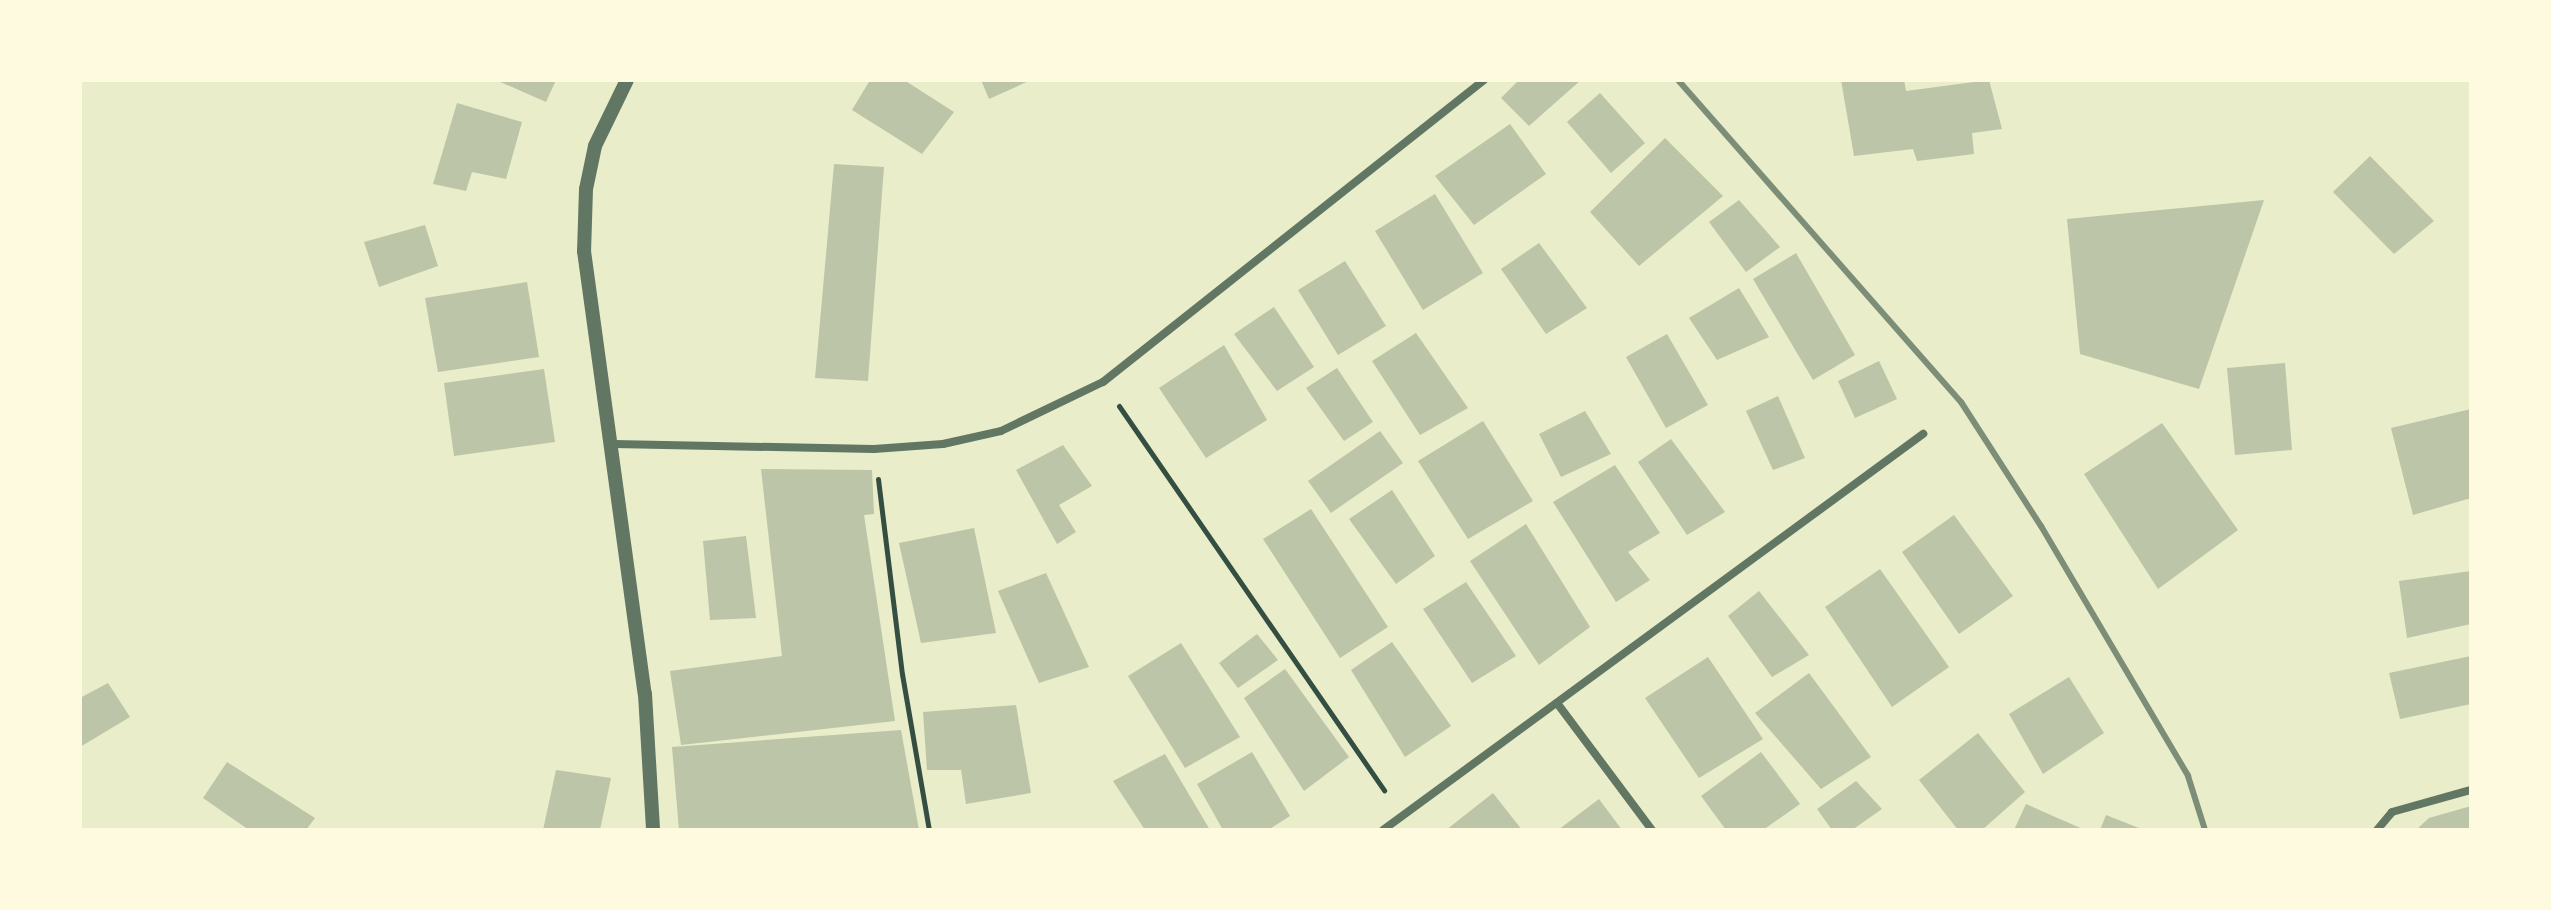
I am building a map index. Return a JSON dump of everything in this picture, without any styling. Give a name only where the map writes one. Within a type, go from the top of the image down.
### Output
[{"type":"street","points":[[627,80],[595,146],[586,189],[584,251],[591,332],[614,444],[645,694],[653,830]]},
{"type":"street","points":[[614,444],[874,449],[943,444],[1001,431],[1103,382],[1484,80]]},
{"type":"street","points":[[1383,830],[1923,434]]},
{"type":"street","points":[[1557,703],[1652,830]]},
{"type":"street","points":[[2377,830],[2392,812],[2471,790]]},
{"type":"path","points":[[1103,382],[1403,817]]},
{"type":"path","points":[[874,449],[902,674],[929,830]]},
{"type":"building","points":[[496,80],[556,80],[546,102]]},
{"type":"building","points":[[870,80],[904,80],[954,112],[922,154],[852,110]]},
{"type":"building","points":[[981,80],[1031,80],[989,99]]},
{"type":"building","points":[[1519,80],[1581,80],[1529,126],[1501,98]]},
{"type":"building","points":[[1841,80],[1904,80],[1906,91],[1989,80],[2002,129],[1972,133],[1974,154],[1917,161],[1913,149],[1854,156]]},
{"type":"building","points":[[1600,93],[1645,143],[1611,173],[1567,122]]},
{"type":"building","points":[[457,103],[522,122],[506,179],[472,172],[466,191],[433,184]]},
{"type":"building","points":[[1510,124],[1546,174],[1474,225],[1435,176]]},
{"type":"building","points":[[1665,138],[1723,196],[1639,266],[1590,212]]},
{"type":"building","points":[[2370,156],[2434,221],[2394,254],[2333,192]]},
{"type":"building","points":[[834,164],[884,167],[868,381],[815,378]]},
{"type":"building","points":[[1435,194],[1483,273],[1423,310],[1375,231]]},
{"type":"building","points":[[1739,200],[1780,247],[1746,272],[1709,222]]},
{"type":"building","points":[[2264,200],[2199,389],[2080,354],[2067,219]]},
{"type":"building","points":[[425,225],[438,266],[379,287],[364,242]]},
{"type":"building","points":[[1539,243],[1587,308],[1546,334],[1501,269]]},
{"type":"building","points":[[1796,253],[1855,355],[1813,380],[1753,279]]},
{"type":"building","points":[[1345,261],[1386,326],[1338,355],[1298,290]]},
{"type":"building","points":[[527,282],[539,357],[438,372],[425,298]]},
{"type":"building","points":[[1739,288],[1769,337],[1717,360],[1689,318]]},
{"type":"building","points":[[1274,307],[1314,367],[1277,391],[1234,334]]},
{"type":"building","points":[[1416,333],[1468,408],[1420,435],[1372,361]]},
{"type":"building","points":[[1667,334],[1708,405],[1666,428],[1626,357]]},
{"type":"building","points":[[1224,345],[1267,420],[1206,458],[1159,388]]},
{"type":"building","points":[[1879,361],[1897,399],[1855,418],[1838,381]]},
{"type":"building","points":[[2285,363],[2292,450],[2235,455],[2227,368]]},
{"type":"building","points":[[1337,368],[1373,422],[1344,441],[1306,388]]},
{"type":"building","points":[[544,369],[555,442],[454,456],[444,383]]},
{"type":"building","points":[[1778,396],[1805,458],[1773,470],[1746,411]]},
{"type":"building","points":[[2471,409],[2471,498],[2413,515],[2391,428]]},
{"type":"building","points":[[1585,411],[1611,454],[1561,477],[1539,434]]},
{"type":"building","points":[[1483,421],[1533,501],[1468,539],[1418,461]]},
{"type":"building","points":[[2162,423],[2238,530],[2158,589],[2084,474]]},
{"type":"building","points":[[1380,431],[1403,463],[1331,513],[1308,481]]},
{"type":"building","points":[[1671,439],[1725,512],[1687,535],[1638,462]]},
{"type":"building","points":[[1063,445],[1092,486],[1059,505],[1076,532],[1057,544],[1016,470]]},
{"type":"building","points":[[1615,465],[1660,533],[1628,552],[1650,580],[1616,602],[1553,502]]},
{"type":"building","points":[[761,469],[872,470],[874,514],[864,515],[895,721],[681,745],[670,671],[782,656]]},
{"type":"building","points":[[1392,490],[1435,556],[1396,584],[1349,519]]},
{"type":"building","points":[[1311,509],[1388,627],[1340,658],[1263,539]]},
{"type":"building","points":[[1954,515],[2013,596],[1959,634],[1902,552]]},
{"type":"building","points":[[1526,524],[1590,627],[1539,665],[1470,561]]},
{"type":"building","points":[[974,528],[996,633],[921,643],[899,543]]},
{"type":"building","points":[[746,536],[756,618],[710,620],[703,541]]},
{"type":"building","points":[[1880,569],[1949,667],[1892,707],[1825,607]]},
{"type":"building","points":[[2471,571],[2471,624],[2407,638],[2399,581]]},
{"type":"building","points":[[1046,573],[1089,667],[1039,683],[998,591]]},
{"type":"building","points":[[1466,582],[1516,656],[1472,683],[1423,609]]},
{"type":"building","points":[[1759,591],[1809,655],[1772,677],[1728,616]]},
{"type":"building","points":[[1257,634],[1278,660],[1238,688],[1219,663]]},
{"type":"building","points":[[1392,642],[1451,726],[1405,757],[1351,670]]},
{"type":"building","points":[[1181,643],[1240,737],[1185,768],[1128,676]]},
{"type":"building","points":[[2471,656],[2471,704],[2400,719],[2389,673]]},
{"type":"building","points":[[1708,657],[1763,739],[1699,778],[1645,698]]},
{"type":"building","points":[[1285,669],[1349,757],[1304,791],[1244,698]]},
{"type":"building","points":[[1809,673],[1871,757],[1821,789],[1755,713]]},
{"type":"building","points":[[2069,677],[2104,733],[2043,774],[2009,714]]},
{"type":"building","points":[[108,683],[130,717],[80,747],[80,698]]},
{"type":"building","points":[[1016,705],[1031,793],[966,804],[961,770],[927,770],[923,712]]},
{"type":"building","points":[[901,730],[919,830],[679,830],[672,747]]},
{"type":"building","points":[[1978,733],[2025,792],[1982,830],[1958,830],[1919,780]]},
{"type":"building","points":[[1252,752],[1290,816],[1268,830],[1223,830],[1197,784]]},
{"type":"building","points":[[1761,752],[1800,804],[1763,830],[1726,830],[1701,796]]},
{"type":"building","points":[[1165,754],[1210,830],[1145,830],[1113,781]]},
{"type":"building","points":[[227,762],[315,818],[306,830],[249,830],[203,798]]},
{"type":"building","points":[[556,770],[611,778],[600,830],[543,830]]},
{"type":"building","points":[[1856,781],[1882,809],[1852,830],[1832,830],[1817,809]]},
{"type":"building","points":[[1493,793],[1522,830],[1446,830]]},
{"type":"building","points":[[1599,799],[1622,830],[1558,830]]},
{"type":"building","points":[[2026,804],[2085,830],[2014,830]]},
{"type":"building","points":[[2471,806],[2471,830],[2416,830],[2429,818]]},
{"type":"building","points":[[2106,815],[2144,830],[2100,830]]},
{"type":"railway","points":[[1678,80],[1961,402],[2041,526],[2188,776],[2205,830]]}]
